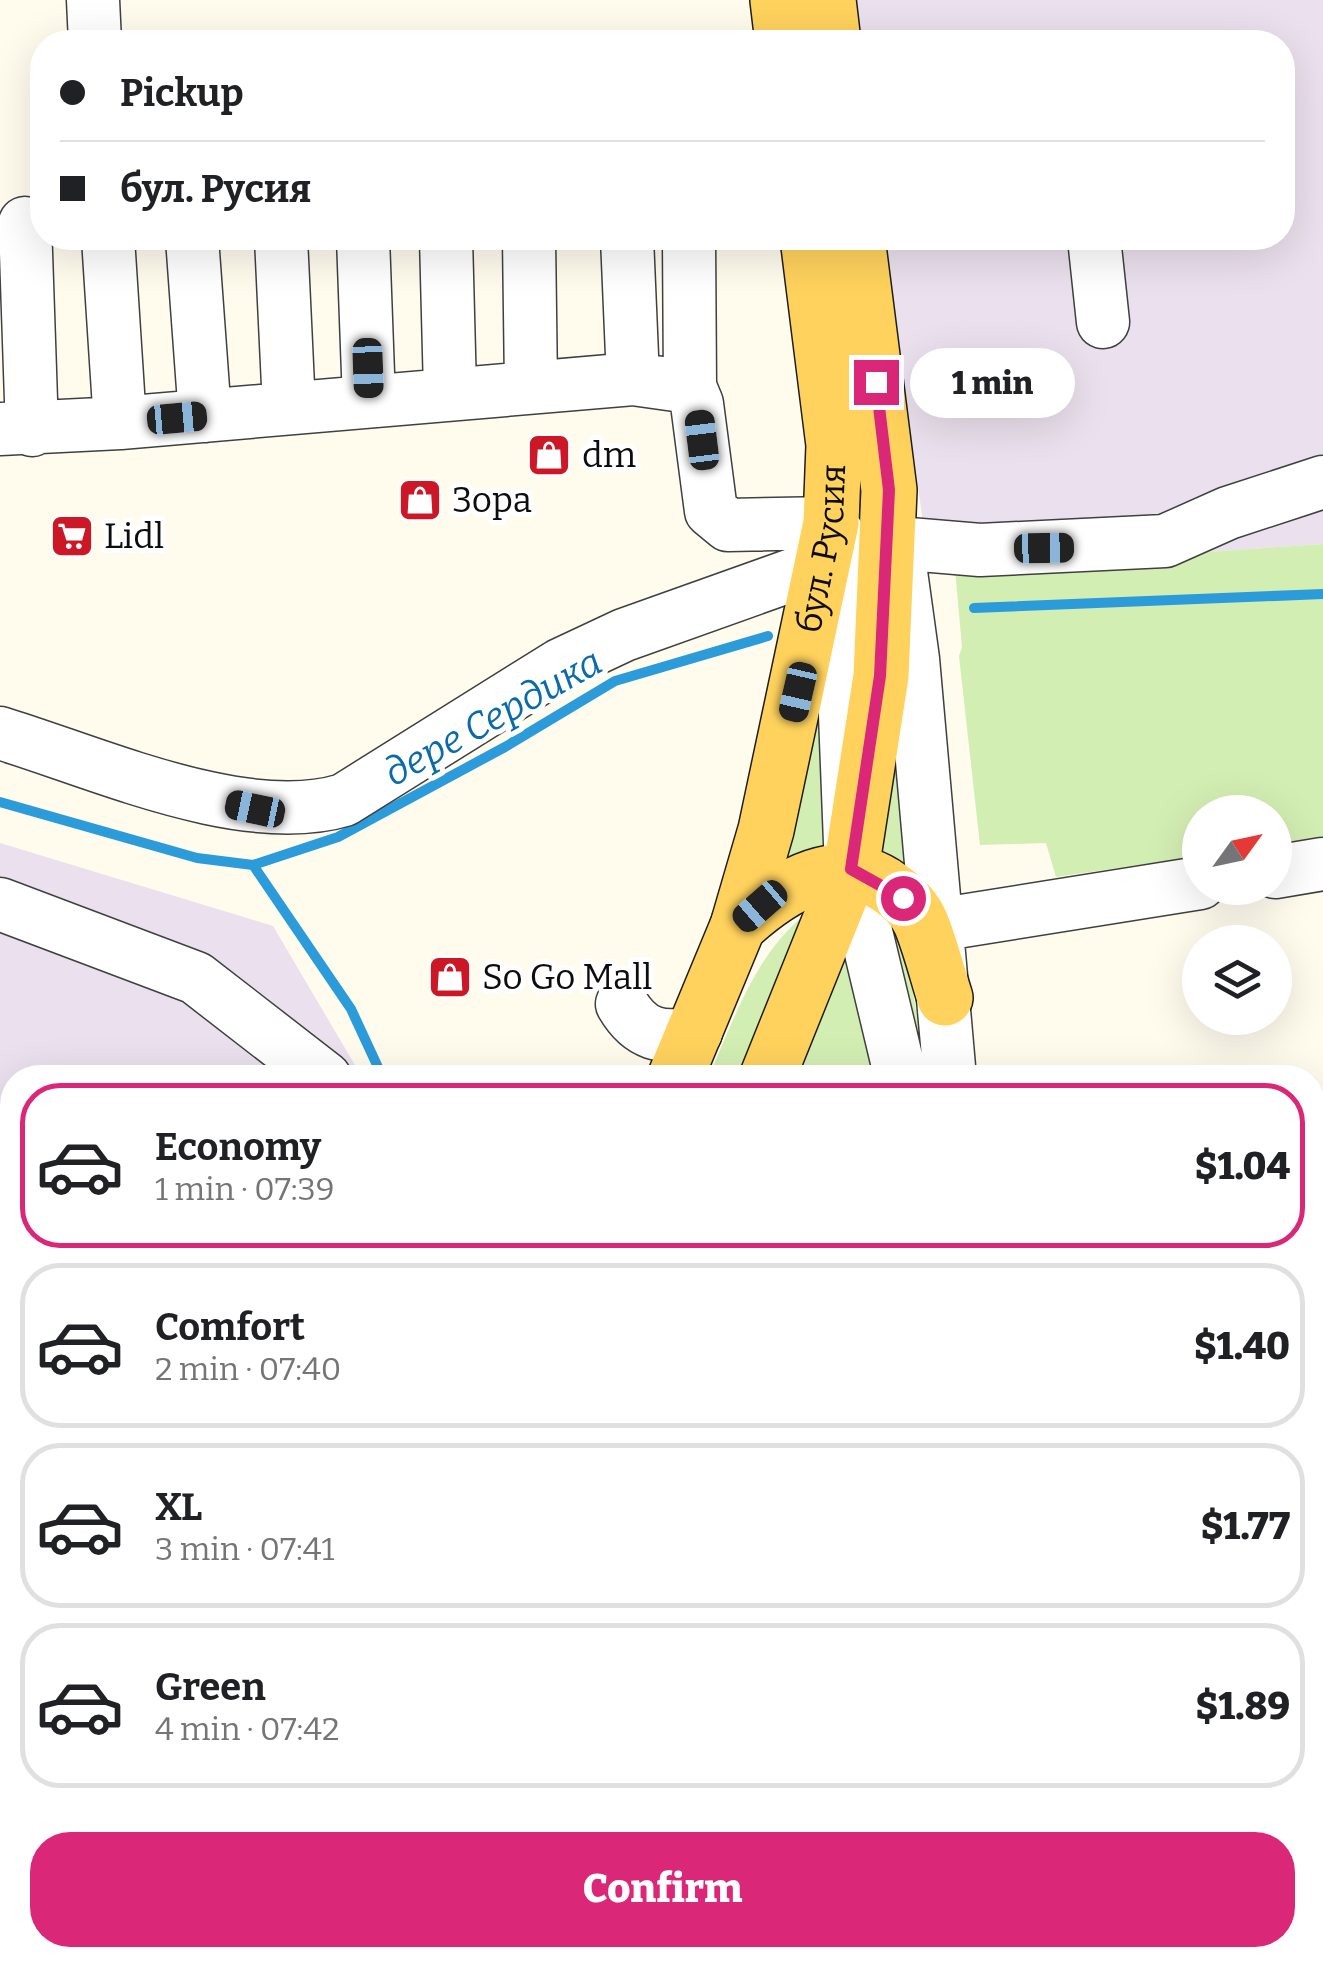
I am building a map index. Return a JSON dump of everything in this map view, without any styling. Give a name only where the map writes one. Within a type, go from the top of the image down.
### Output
[{"type":"main road","points":[[778,0],[782,30]]},
{"type":"main road","points":[[828,0],[832,30]]},
{"type":"main road","name":"бул. Русия","points":[[685,1055],[738,926],[766,830],[830,524],[809,250]]},
{"type":"main road","name":"бул. Русия","points":[[773,1065],[814,970],[851,869],[880,676],[889,490],[859,250]]},
{"type":"main road","points":[[738,926],[760,906],[808,879],[851,869],[903,898],[920,920],[945,998]]},
{"type":"street","points":[[92,0],[94,30]]},
{"type":"street","points":[[23,223],[16,429],[633,379],[690,386]]},
{"type":"street","points":[[109,250],[120,423]]},
{"type":"street","points":[[193,250],[205,416]]},
{"type":"street","points":[[282,250],[289,407]]},
{"type":"street","points":[[364,250],[369,401]]},
{"type":"street","points":[[446,250],[450,392]]},
{"type":"street","points":[[529,250],[531,386]]},
{"type":"street","points":[[628,250],[633,379]]},
{"type":"street","points":[[689,250],[690,386],[698,404],[710,511],[728,525],[830,524]]},
{"type":"street","points":[[1095,250],[1103,322]]},
{"type":"street","points":[[897,544],[980,550],[1165,541],[1228,513],[1323,482]]},
{"type":"street","points":[[889,490],[913,659],[949,1065]]},
{"type":"street","points":[[0,733],[240,806],[284,810],[329,804],[360,790],[560,665],[640,628],[830,524]]},
{"type":"street","points":[[830,524],[851,869],[898,1065]]},
{"type":"street","points":[[1292,869],[1323,864]]},
{"type":"street","points":[[937,925],[1182,887]]},
{"type":"street","points":[[0,904],[196,978],[308,1065]]},
{"type":"street","points":[[622,1004],[631,1020],[685,1055]]},
{"type":"shaded area","points":[[853,0],[1323,0],[1323,544],[955,569],[924,531],[887,250],[1295,250],[1295,30],[857,30]]},
{"type":"shaded area","points":[[0,843],[273,926],[355,1065],[0,1065]]},
{"type":"green space","points":[[1323,544],[1323,837],[1292,842],[1292,795],[1182,795],[1182,859],[1056,877],[1046,843],[980,845],[959,656],[962,647],[955,569]]},
{"type":"green space","points":[[822,599],[833,855],[778,875]]},
{"type":"green space","points":[[896,662],[921,897],[871,862]]},
{"type":"green space","points":[[820,903],[752,1065],[714,1065],[752,981],[798,920]]},
{"type":"green space","points":[[889,925],[908,958],[923,1065]]},
{"type":"green space","points":[[846,934],[878,1065],[799,1065]]},
{"type":"waterway","name":"дере Сердика","points":[[974,608],[1323,594]]},
{"type":"waterway","name":"дере Сердика","points":[[253,865],[338,837],[505,747],[615,681],[768,636]]},
{"type":"waterway","points":[[0,802],[197,858],[253,865],[351,1009],[377,1065]]},
{"type":"place","name":"dm","points":[[549,455]]},
{"type":"place","name":"Зора","points":[[420,500]]},
{"type":"place","name":"Lidl","points":[[72,536]]},
{"type":"place","name":"So Go Mall","points":[[450,977]]},
{"type":"route","points":[[876,382],[889,490],[880,676],[851,869],[869,875],[903,898]]}]
